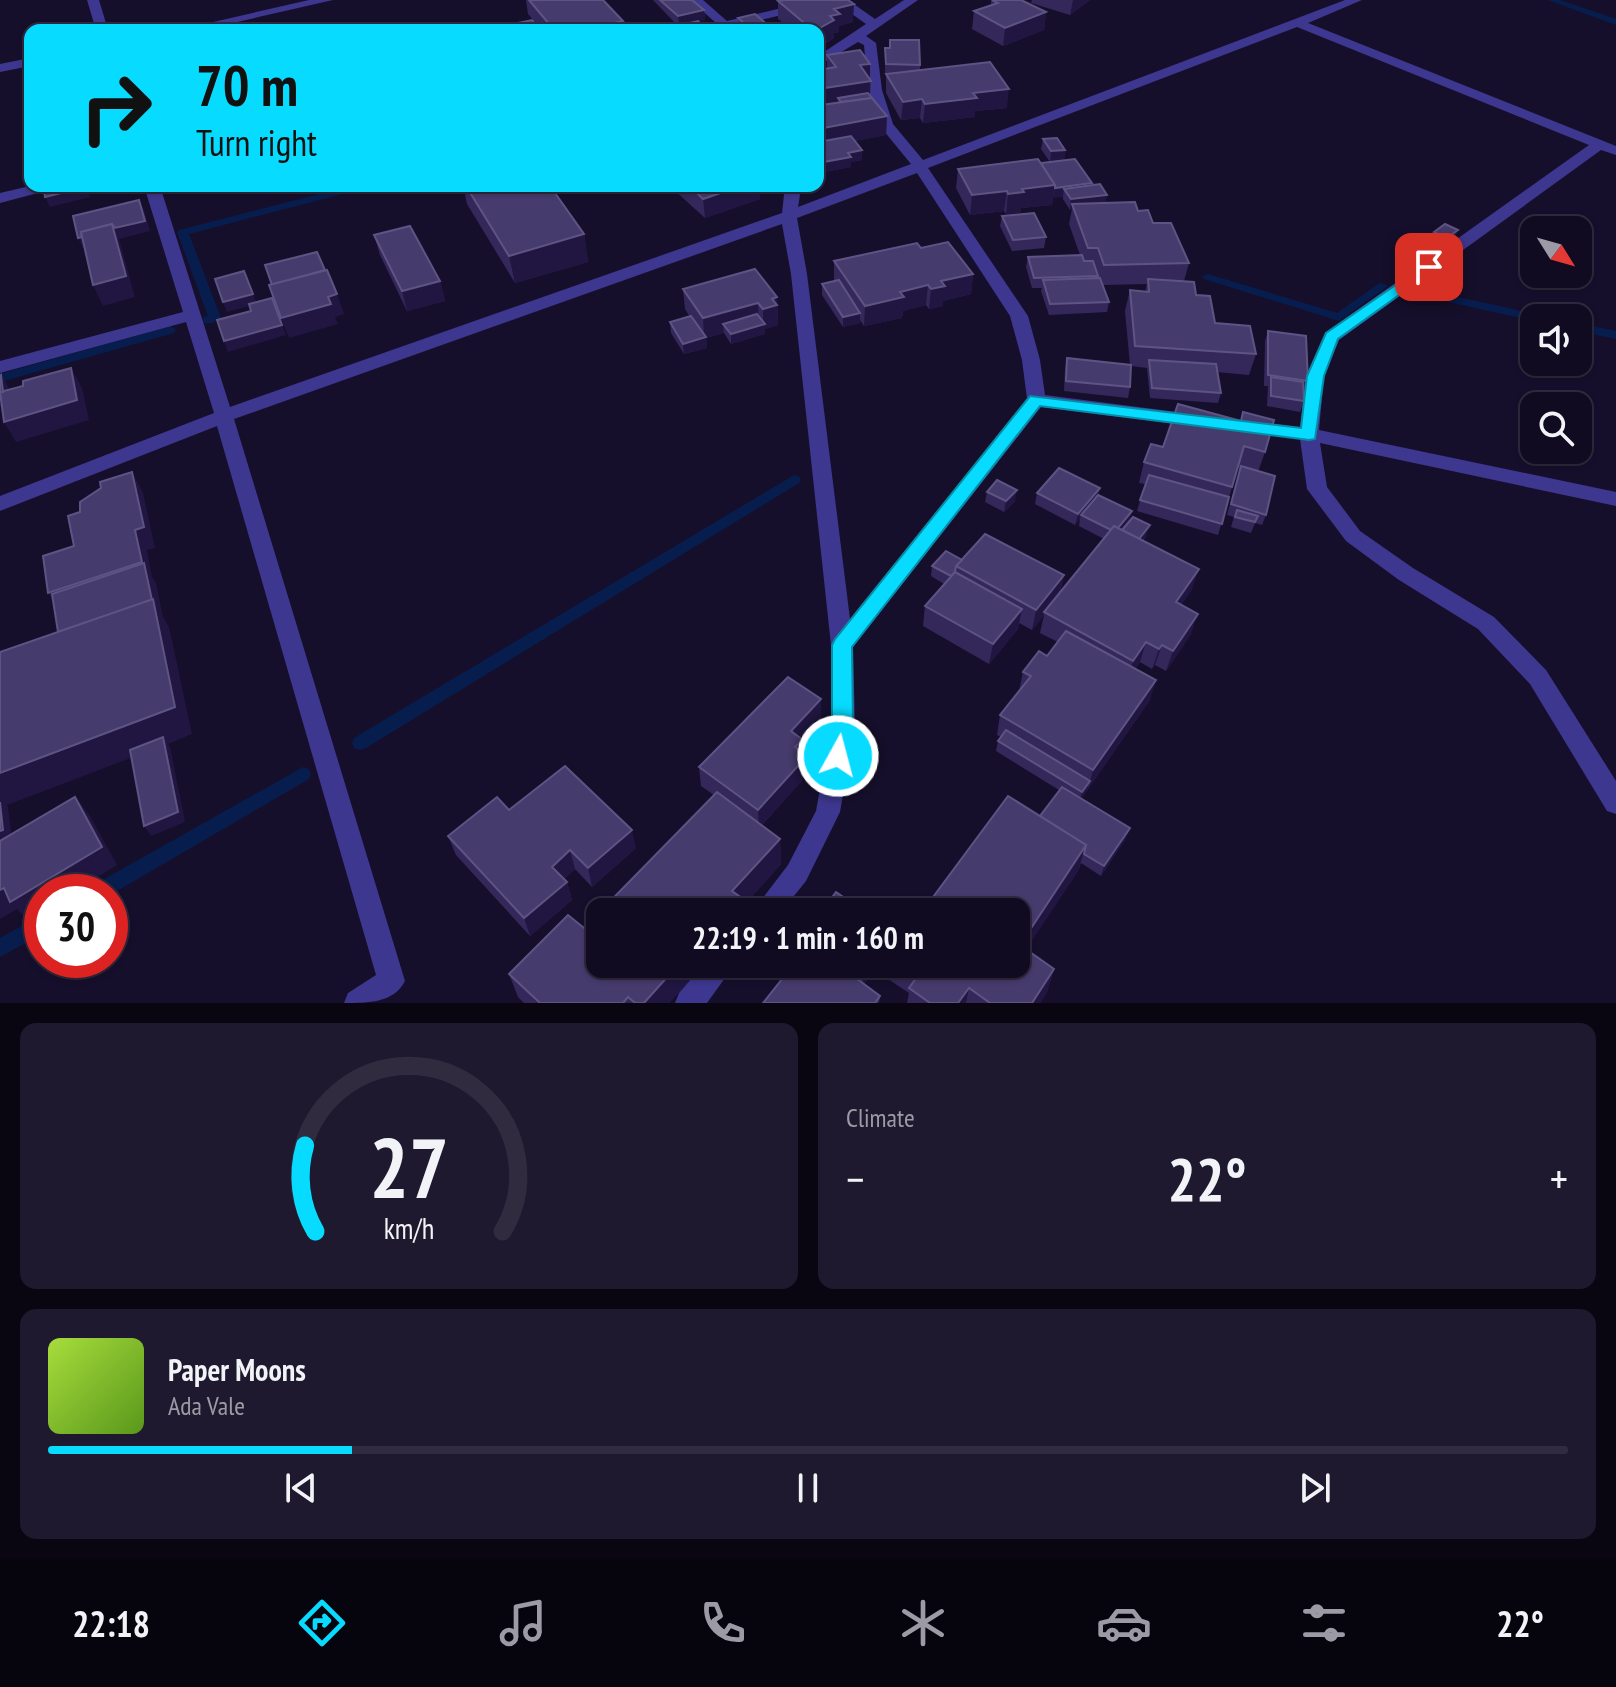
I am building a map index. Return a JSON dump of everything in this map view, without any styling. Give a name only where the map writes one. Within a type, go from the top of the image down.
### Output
[{"type":"street","points":[[93,0],[100,24]]},
{"type":"street","points":[[213,24],[327,0]]},
{"type":"street","points":[[696,0],[724,24]]},
{"type":"street","points":[[729,24],[830,0]]},
{"type":"street","points":[[840,0],[874,24]]},
{"type":"street","points":[[824,58],[912,0]]},
{"type":"street","points":[[0,504],[224,416],[789,216],[1356,0]]},
{"type":"street","points":[[1296,22],[1608,147]]},
{"type":"street","points":[[842,645],[1036,400],[1031,360],[1019,316],[919,165],[886,125],[875,90],[870,43],[857,36]]},
{"type":"street","points":[[0,68],[24,63]]},
{"type":"street","points":[[1608,147],[1331,337],[1315,376],[1309,434],[1317,489],[1353,536],[1406,574],[1486,623],[1538,677],[1616,803]]},
{"type":"street","points":[[0,198],[24,192]]},
{"type":"street","points":[[154,192],[224,416],[391,981],[358,1003]]},
{"type":"street","points":[[776,898],[797,873],[828,812],[843,727],[842,645],[799,274],[789,216],[791,192]]},
{"type":"street","points":[[0,367],[190,315]]},
{"type":"street","points":[[1036,400],[1309,434],[1616,499]]},
{"type":"street","points":[[689,1003],[710,978]]},
{"type":"building","points":[[529,0],[603,0],[623,21],[610,24],[549,24]]},
{"type":"building","points":[[660,0],[692,0],[704,10],[678,16]]},
{"type":"building","points":[[848,0],[854,4],[834,9],[840,14],[830,16],[834,20],[824,26],[806,24],[778,1]]},
{"type":"building","points":[[992,0],[1021,0],[1046,12],[1005,28],[974,11],[998,3]]},
{"type":"building","points":[[755,14],[766,24],[745,24],[738,18]]},
{"type":"building","points":[[532,20],[535,24],[513,24]]},
{"type":"building","points":[[890,40],[919,40],[920,65],[886,64],[885,48],[890,48]]},
{"type":"building","points":[[860,50],[870,64],[860,65],[871,81],[824,88],[824,69],[836,67],[827,55]]},
{"type":"building","points":[[990,62],[1009,89],[973,93],[977,98],[925,104],[922,99],[903,102],[886,74]]},
{"type":"building","points":[[868,93],[872,98],[841,102],[838,98]]},
{"type":"building","points":[[872,98],[887,116],[824,128],[824,105]]},
{"type":"building","points":[[851,136],[862,150],[848,153],[851,157],[824,162],[824,141]]},
{"type":"building","points":[[1057,138],[1065,150],[1051,151],[1043,139]]},
{"type":"building","points":[[1038,159],[1055,185],[1008,194],[1007,191],[972,195],[958,169]]},
{"type":"building","points":[[1075,159],[1092,183],[1055,188],[1041,163]]},
{"type":"building","points":[[1100,184],[1107,195],[1071,199],[1064,189]]},
{"type":"building","points":[[44,192],[66,192],[45,197]]},
{"type":"building","points":[[470,192],[554,192],[584,234],[509,256]]},
{"type":"building","points":[[696,192],[723,192],[703,199]]},
{"type":"building","points":[[139,200],[145,221],[115,228],[112,224],[81,232],[82,237],[78,238],[73,216]]},
{"type":"building","points":[[1135,202],[1138,211],[1148,210],[1153,223],[1171,223],[1189,263],[1104,265],[1098,248],[1088,248],[1072,204]]},
{"type":"building","points":[[1034,213],[1046,237],[1013,240],[1002,216]]},
{"type":"building","points":[[112,224],[126,276],[93,285],[81,232]]},
{"type":"building","points":[[1445,224],[1458,230],[1447,238],[1434,232]]},
{"type":"building","points":[[410,226],[440,281],[402,291],[374,235]]},
{"type":"building","points":[[948,242],[973,274],[941,281],[945,286],[931,289],[928,285],[900,292],[904,297],[865,306],[834,261],[917,243],[921,248]]},
{"type":"building","points":[[317,252],[325,270],[272,285],[265,265]]},
{"type":"building","points":[[1082,255],[1084,261],[1093,261],[1098,276],[1034,278],[1028,257]]},
{"type":"building","points":[[755,269],[777,297],[772,299],[777,305],[763,309],[758,303],[703,318],[683,289]]},
{"type":"building","points":[[327,270],[337,294],[328,297],[331,304],[281,318],[269,285]]},
{"type":"building","points":[[244,271],[253,294],[223,302],[215,279]]},
{"type":"building","points":[[1100,278],[1109,302],[1050,304],[1043,280]]},
{"type":"building","points":[[1148,279],[1194,282],[1196,295],[1210,296],[1215,323],[1250,326],[1256,354],[1135,346],[1130,290],[1149,292]]},
{"type":"building","points":[[839,280],[860,313],[843,317],[822,284]]},
{"type":"building","points":[[272,298],[282,325],[224,341],[217,320],[251,311],[249,304]]},
{"type":"building","points":[[757,314],[765,324],[731,334],[723,324]]},
{"type":"building","points":[[691,316],[706,337],[683,344],[670,322]]},
{"type":"building","points":[[1268,331],[1306,336],[1308,381],[1268,375]]},
{"type":"building","points":[[1067,358],[1131,365],[1130,387],[1066,381]]},
{"type":"building","points":[[1149,360],[1216,364],[1221,393],[1152,388]]},
{"type":"building","points":[[71,368],[77,400],[4,422],[0,392],[23,386],[23,381]]},
{"type":"building","points":[[1271,377],[1303,382],[1304,401],[1271,396]]},
{"type":"building","points":[[1178,404],[1241,421],[1243,412],[1274,420],[1265,452],[1244,446],[1232,487],[1144,462],[1151,444],[1163,447]]},
{"type":"building","points":[[1241,466],[1275,476],[1266,515],[1231,504]]},
{"type":"building","points":[[1059,468],[1100,488],[1078,514],[1037,493]]},
{"type":"building","points":[[132,472],[144,527],[135,530],[142,562],[48,593],[43,556],[74,546],[68,516],[80,512],[80,502],[101,488],[100,482]]},
{"type":"building","points":[[1149,475],[1229,497],[1222,524],[1140,500]]},
{"type":"building","points":[[997,480],[1017,490],[1006,501],[987,492]]},
{"type":"building","points":[[1098,495],[1132,511],[1118,528],[1114,526],[1111,530],[1081,515]]},
{"type":"building","points":[[1237,510],[1258,516],[1255,522],[1235,517]]},
{"type":"building","points":[[1133,517],[1150,525],[1139,539],[1122,530]]},
{"type":"building","points":[[1114,526],[1199,569],[1176,602],[1198,614],[1173,651],[1162,645],[1159,649],[1146,642],[1133,661],[1044,612]]},
{"type":"building","points":[[985,534],[1064,575],[1036,610],[956,566]]},
{"type":"building","points":[[946,551],[962,560],[951,576],[932,566]]},
{"type":"building","points":[[144,563],[152,600],[58,632],[52,594]]},
{"type":"building","points":[[955,572],[1022,609],[993,644],[925,606]]},
{"type":"building","points":[[153,599],[175,707],[0,773],[0,652]]},
{"type":"building","points":[[1066,631],[1156,680],[1093,770],[1000,715],[1031,676],[1023,672],[1039,651],[1047,656]]},
{"type":"building","points":[[788,677],[821,699],[791,731],[803,740],[795,747],[807,756],[758,810],[699,767]]},
{"type":"building","points":[[1006,730],[1090,781],[1082,792],[998,741]]},
{"type":"building","points":[[163,737],[178,812],[144,826],[130,750]]},
{"type":"building","points":[[565,766],[632,830],[588,868],[570,850],[552,867],[567,882],[524,918],[448,836],[497,797],[509,810]]},
{"type":"building","points":[[1062,787],[1130,828],[1104,866],[1084,854],[1086,845],[1040,816]]},
{"type":"building","points":[[717,792],[780,839],[732,891],[739,896],[737,898],[613,898]]},
{"type":"building","points":[[1008,796],[1086,845],[1030,930],[1030,898],[932,898]]},
{"type":"building","points":[[75,797],[102,847],[57,874],[24,874],[24,894],[10,902],[4,888],[0,890],[0,841]]},
{"type":"building","points":[[0,802],[3,830],[0,831]]},
{"type":"building","points":[[568,915],[584,928],[586,926],[586,978],[666,978],[644,1003],[635,1003],[628,997],[623,1003],[540,1003],[509,974]]},
{"type":"building","points":[[1030,952],[1054,969],[1032,1003],[990,1003],[969,988],[958,1003],[930,1003],[909,988],[916,978],[1030,978]]},
{"type":"building","points":[[783,978],[856,978],[880,996],[875,1003],[763,1003]]},
{"type":"waterway","points":[[1552,0],[1616,22]]},
{"type":"waterway","points":[[208,320],[215,318],[183,232],[339,192]]},
{"type":"waterway","points":[[1208,277],[1339,317],[1382,286]]},
{"type":"waterway","points":[[1416,292],[1520,315]]},
{"type":"waterway","points":[[0,378],[170,330]]},
{"type":"waterway","points":[[1592,330],[1616,335]]},
{"type":"waterway","points":[[360,743],[794,480]]},
{"type":"waterway","points":[[128,875],[303,774]]},
{"type":"waterway","points":[[0,948],[24,934]]},
{"type":"route","points":[[838,756],[843,727],[842,645],[1036,400],[1309,434],[1315,376],[1331,337],[1429,267]]}]
